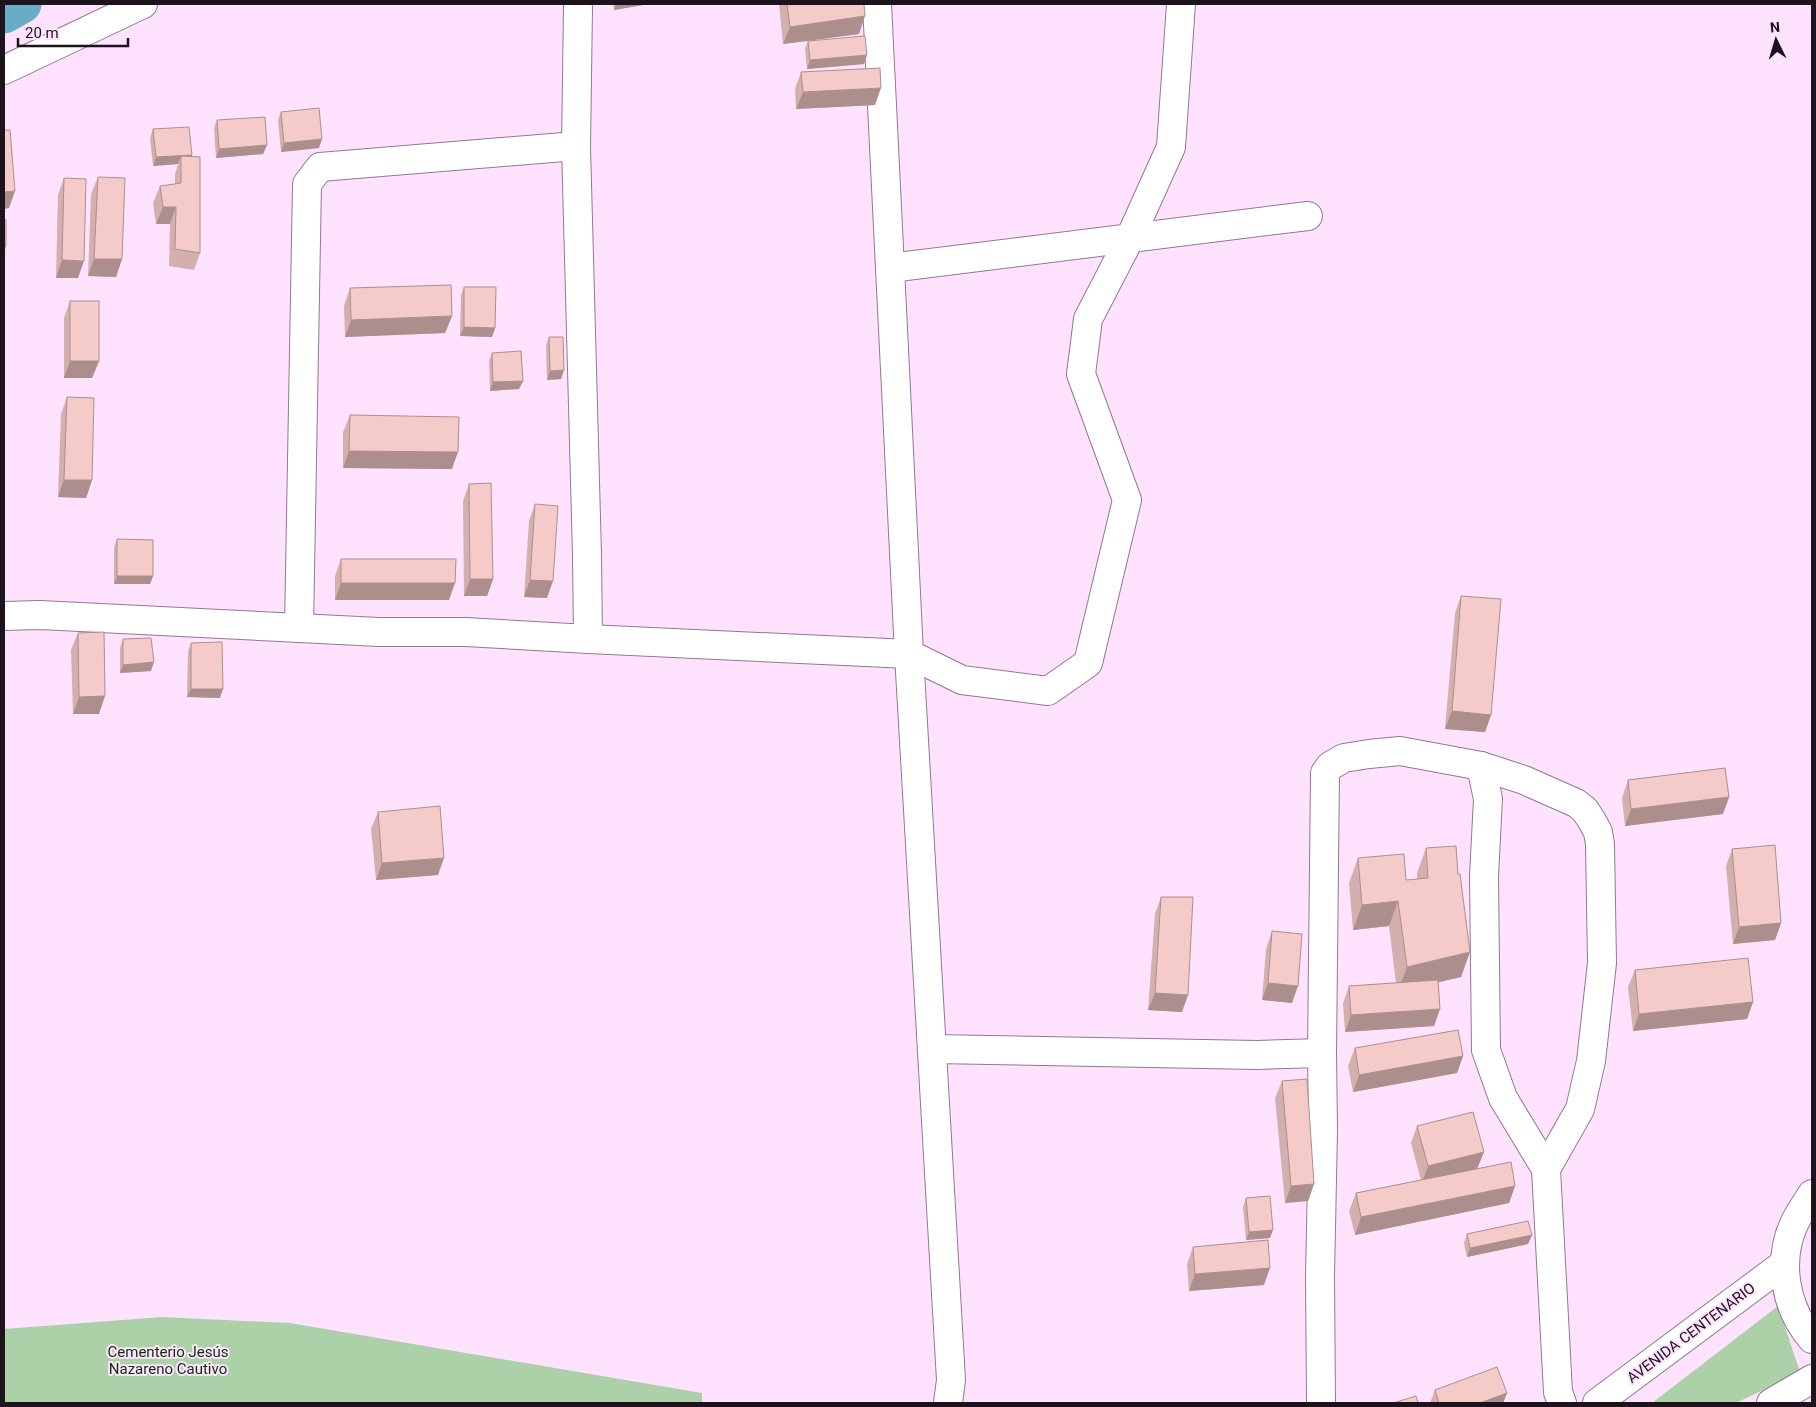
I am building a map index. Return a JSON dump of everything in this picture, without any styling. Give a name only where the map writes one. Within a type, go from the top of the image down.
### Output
[{"type":"street","points":[[4,70],[143,4]]},
{"type":"street","points":[[877,4],[909,654],[951,1380],[948,1403]]},
{"type":"street","points":[[4,616],[40,615],[379,632],[466,632],[909,654],[962,680],[1048,691],[1088,663],[1126,500],[1081,374],[1088,319],[1130,238],[1172,148],[1182,4]]},
{"type":"street","points":[[578,7],[576,146],[588,639]]},
{"type":"street","points":[[299,628],[307,184],[320,168],[576,146]]},
{"type":"street","points":[[890,268],[1308,216]]},
{"type":"street","points":[[1321,1403],[1320,1277],[1324,1130],[1322,1053],[1325,773],[1330,766],[1344,758],[1400,752],[1481,766],[1524,780],[1576,803],[1585,810],[1598,832],[1600,844],[1602,963],[1591,1061],[1580,1109],[1546,1169]]},
{"type":"street","points":[[1481,766],[1488,800],[1484,876],[1486,1050],[1504,1098],[1546,1169],[1558,1392],[1562,1403]]},
{"type":"street","points":[[933,1049],[1257,1055],[1322,1053]]},
{"type":"street","points":[[1812,1194],[1794,1224],[1786,1249],[1785,1263],[1788,1292],[1792,1306],[1812,1338]]},
{"type":"street","name":"AVENIDA CENTENARIO","points":[[1597,1403],[1785,1263]]},
{"type":"street","points":[[1771,1403],[1812,1379]]},
{"type":"green space","points":[[1778,1306],[1800,1372],[1736,1403],[1652,1403]]},
{"type":"green space","name":"Cementerio Jesús Nazareno Cautivo","points":[[162,1317],[290,1323],[702,1393],[702,1403],[4,1403],[4,1329]]},
{"type":"building","points":[[787,4],[864,4],[865,16],[790,27]]},
{"type":"building","points":[[865,36],[867,55],[810,60],[808,41]]},
{"type":"building","points":[[880,68],[881,88],[803,92],[801,72]]},
{"type":"building","points":[[319,108],[322,139],[284,143],[281,112]]},
{"type":"building","points":[[265,117],[267,145],[219,149],[217,120]]},
{"type":"building","points":[[189,127],[192,155],[156,157],[153,129]]},
{"type":"building","points":[[4,130],[10,130],[15,191],[4,192]]},
{"type":"building","points":[[181,156],[200,157],[200,253],[175,249],[176,207],[163,207],[160,186],[181,183]]},
{"type":"building","points":[[98,177],[125,178],[122,259],[94,259]]},
{"type":"building","points":[[64,178],[86,179],[84,261],[62,260]]},
{"type":"building","points":[[4,220],[6,220],[6,246],[4,246]]},
{"type":"building","points":[[451,285],[452,316],[351,320],[350,288]]},
{"type":"building","points":[[464,287],[496,287],[495,328],[464,327]]},
{"type":"building","points":[[70,301],[99,301],[99,361],[70,361]]},
{"type":"building","points":[[549,337],[563,337],[564,370],[550,371]]},
{"type":"building","points":[[521,351],[523,381],[493,382],[492,353]]},
{"type":"building","points":[[67,397],[94,398],[92,480],[64,480]]},
{"type":"building","points":[[350,415],[459,417],[458,452],[349,451]]},
{"type":"building","points":[[491,483],[493,579],[470,579],[469,484]]},
{"type":"building","points":[[535,504],[558,506],[553,581],[530,580]]},
{"type":"building","points":[[117,539],[153,540],[153,576],[117,576]]},
{"type":"building","points":[[341,559],[456,559],[455,583],[341,583]]},
{"type":"building","points":[[1461,596],[1501,599],[1491,715],[1452,711]]},
{"type":"building","points":[[104,632],[105,696],[79,697],[78,633]]},
{"type":"building","points":[[151,638],[154,662],[123,665],[123,639]]},
{"type":"building","points":[[222,642],[223,689],[191,689],[191,643]]},
{"type":"building","points":[[1725,768],[1729,797],[1631,809],[1628,780]]},
{"type":"building","points":[[440,806],[444,858],[382,863],[378,812]]},
{"type":"building","points":[[1775,845],[1781,923],[1739,927],[1732,849]]},
{"type":"building","points":[[1456,846],[1458,874],[1460,874],[1470,952],[1407,967],[1398,901],[1362,905],[1358,858],[1404,854],[1406,880],[1428,878],[1426,848]]},
{"type":"building","points":[[1161,897],[1193,897],[1188,995],[1155,993]]},
{"type":"building","points":[[1272,931],[1302,934],[1298,986],[1268,983]]},
{"type":"building","points":[[1748,958],[1753,1002],[1639,1014],[1635,970]]},
{"type":"building","points":[[1438,980],[1440,1009],[1351,1015],[1349,986]]},
{"type":"building","points":[[1458,1030],[1463,1056],[1359,1075],[1355,1048]]},
{"type":"building","points":[[1307,1079],[1314,1184],[1291,1186],[1282,1081]]},
{"type":"building","points":[[1473,1112],[1484,1152],[1428,1166],[1417,1126]]},
{"type":"building","points":[[1511,1162],[1515,1186],[1361,1217],[1356,1193]]},
{"type":"building","points":[[1270,1196],[1273,1230],[1249,1232],[1246,1198]]},
{"type":"building","points":[[1528,1221],[1532,1235],[1470,1248],[1467,1234]]},
{"type":"building","points":[[1268,1240],[1270,1268],[1195,1274],[1193,1247]]},
{"type":"building","points":[[1497,1367],[1507,1393],[1480,1403],[1439,1403],[1435,1390]]},
{"type":"building","points":[[1416,1396],[1418,1403],[1393,1403]]},
{"type":"waterway","points":[[4,14],[22,4]]}]
